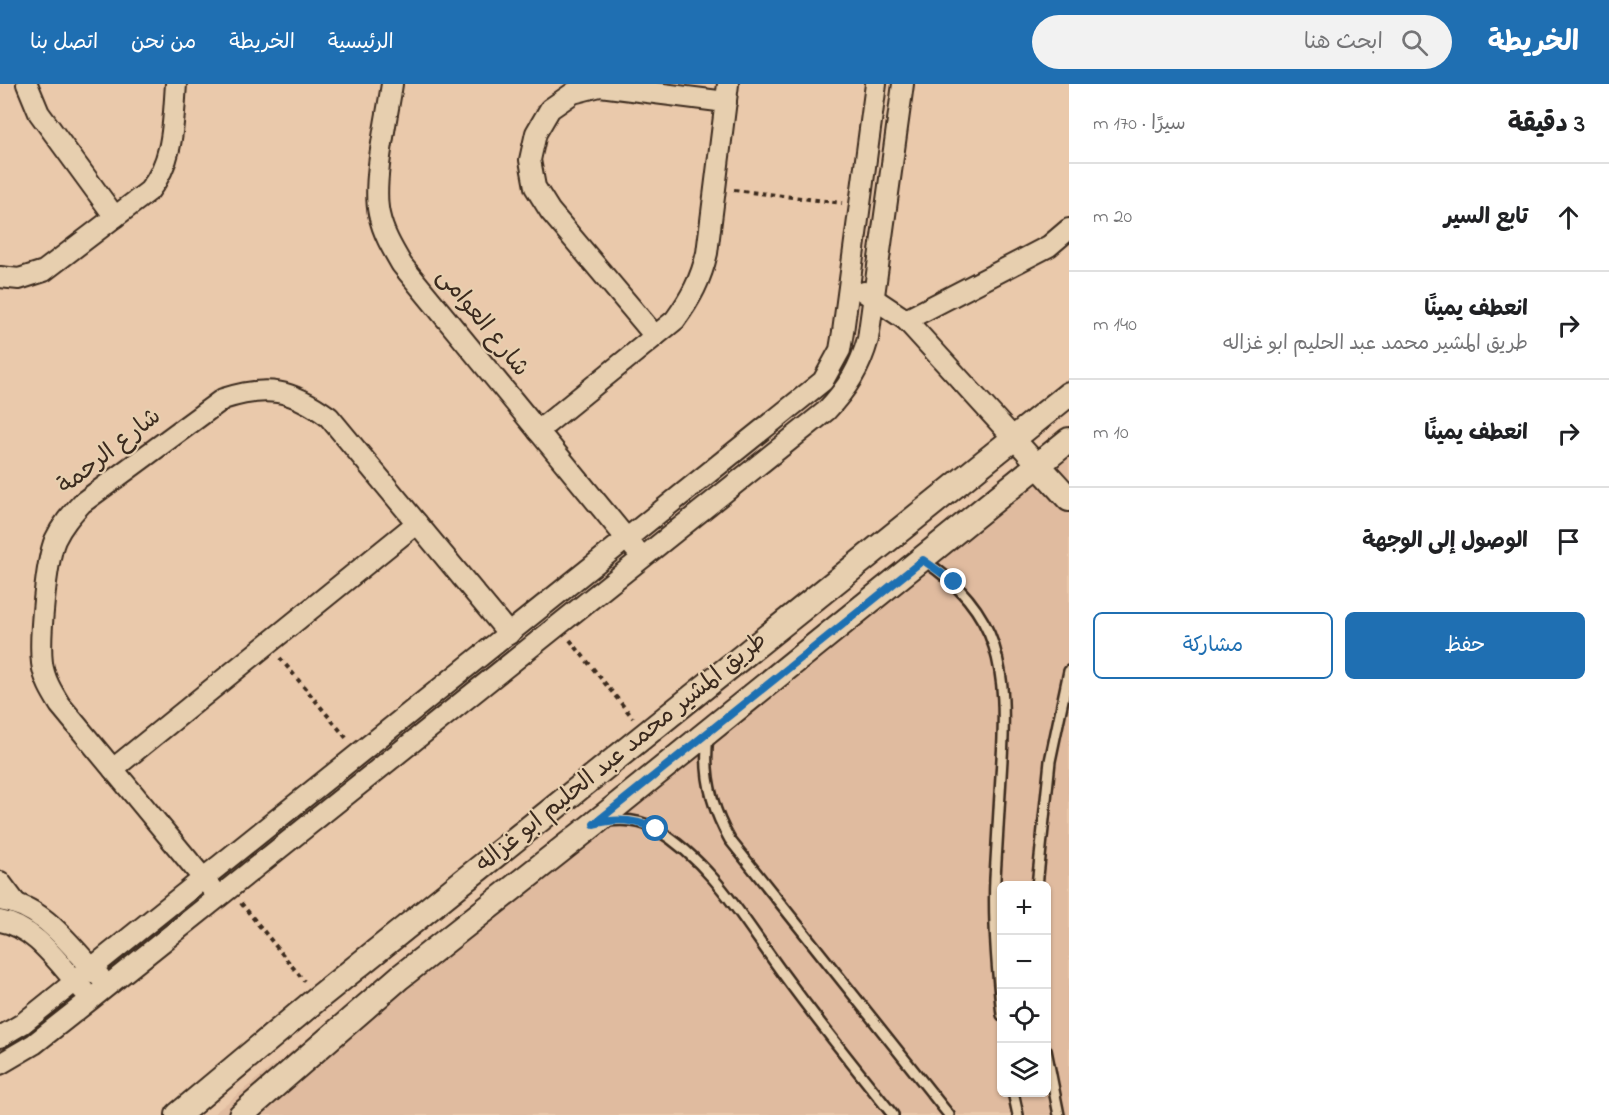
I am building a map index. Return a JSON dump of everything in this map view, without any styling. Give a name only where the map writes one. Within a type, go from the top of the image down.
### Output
[{"type":"street","points":[[27,84],[39,113],[115,217]]},
{"type":"street","points":[[0,278],[19,279],[44,271],[149,191],[161,177],[168,159],[176,84]]},
{"type":"street","name":"شارع العوامى","points":[[392,84],[378,182],[378,212],[386,240],[402,265],[642,558]]},
{"type":"street","points":[[0,1037],[22,1024],[75,982],[823,381],[840,350],[876,84]]},
{"type":"street","points":[[1,1064],[34,1044],[91,999],[817,418],[841,396],[862,360],[874,298],[903,84]]},
{"type":"street","points":[[538,431],[655,336],[680,313],[701,277],[727,93],[600,86],[573,93],[550,109],[536,133],[530,160],[535,187],[550,211],[655,336]]},
{"type":"street","points":[[906,320],[1049,246],[1069,229]]},
{"type":"street","points":[[849,284],[906,320],[1069,500]]},
{"type":"street","name":"شارع الرحمة","points":[[224,893],[203,879],[60,705],[48,686],[42,665],[42,643],[54,542],[65,521],[82,503],[223,399],[250,391],[279,391],[306,400],[329,417],[509,634]]},
{"type":"street","name":"طريق المشير محمد عبد الحليم ابو غزاله","points":[[178,1115],[318,998],[1069,394]]},
{"type":"street","name":"طريق المشير محمد عبد الحليم ابو غزاله","points":[[241,1115],[399,977],[594,824],[1069,440]]},
{"type":"street","points":[[113,769],[417,523]]},
{"type":"street","points":[[0,882],[7,901],[32,909],[46,920],[108,985]]},
{"type":"street","points":[[0,921],[21,928],[32,935],[91,999]]},
{"type":"street","points":[[376,952],[399,977]]},
{"type":"lane","points":[[923,560],[954,582],[980,612],[989,628],[1000,668],[1005,708],[995,881],[1001,989]]},
{"type":"lane","points":[[1037,881],[1050,760],[1069,671]]},
{"type":"lane","points":[[709,730],[706,768],[708,787],[720,823],[729,840],[949,1115]]},
{"type":"lane","points":[[594,824],[619,819],[644,824],[656,829],[698,863],[727,896],[790,984],[894,1115]]},
{"type":"lane","points":[[1051,1072],[1059,1115]]},
{"type":"lane","points":[[1014,1097],[1018,1115]]},
{"type":"path","points":[[715,188],[860,206]]},
{"type":"path","points":[[558,626],[645,734]]},
{"type":"path","points":[[268,644],[360,754]]},
{"type":"path","points":[[224,893],[318,998]]},
{"type":"shaded area","points":[[1069,430],[1069,1115],[212,1115],[607,798]]},
{"type":"route","points":[[656,829],[632,820],[619,819],[594,824],[923,560],[954,582]]}]
